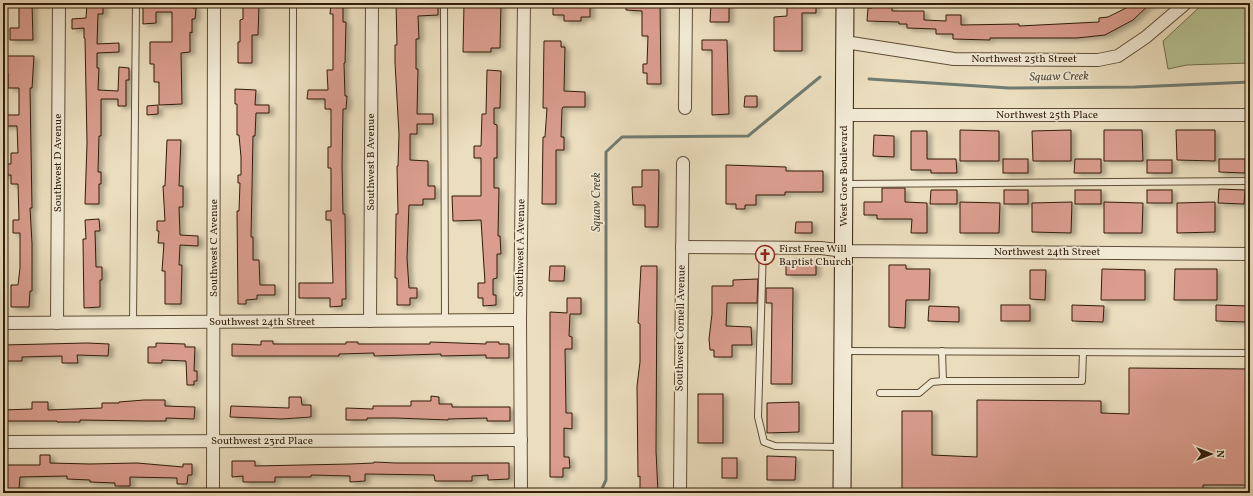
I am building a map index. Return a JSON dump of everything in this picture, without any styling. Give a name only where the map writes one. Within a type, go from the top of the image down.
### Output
[{"type":"main road","name":"West Gore Boulevard","points":[[842,493],[845,3]]},
{"type":"street","name":"Southwest D Avenue","points":[[58,322],[59,3]]},
{"type":"street","name":"Southwest C Avenue","points":[[213,493],[214,3]]},
{"type":"street","name":"Southwest B Avenue","points":[[370,321],[372,3]]},
{"type":"street","name":"Southwest A Avenue","points":[[521,493],[520,320],[524,3]]},
{"type":"street","points":[[685,108],[686,3]]},
{"type":"street","name":"Northwest 25th Street","points":[[845,42],[954,59],[1098,60],[1118,56],[1146,37],[1186,3]]},
{"type":"street","name":"Northwest 25th Place","points":[[844,115],[1250,115]]},
{"type":"street","name":"Southwest Cornell Avenue","points":[[680,493],[683,163]]},
{"type":"street","points":[[682,247],[821,248],[844,251]]},
{"type":"street","name":"Northwest 24th Street","points":[[844,251],[1250,254]]},
{"type":"street","name":"Southwest 24th Street","points":[[3,323],[520,320]]},
{"type":"street","name":"Southwest 23rd Place","points":[[3,442],[521,440]]},
{"type":"lane","points":[[133,322],[136,3]]},
{"type":"lane","points":[[292,322],[293,3]]},
{"type":"lane","points":[[444,3],[445,321]]},
{"type":"lane","points":[[844,184],[1250,181]]},
{"type":"lane","points":[[763,247],[758,417],[764,442],[775,446],[843,447]]},
{"type":"lane","points":[[843,351],[1250,353]]},
{"type":"lane","points":[[942,351],[943,381]]},
{"type":"lane","points":[[880,392],[920,393],[932,382],[943,381],[1082,381],[1083,352]]},
{"type":"green space","points":[[1204,3],[1250,3],[1250,63],[1187,65],[1168,69],[1163,41]]},
{"type":"building","points":[[19,3],[32,3],[33,40],[10,40],[10,28],[19,28]]},
{"type":"building","points":[[87,3],[103,3],[103,14],[98,14],[97,44],[119,43],[119,52],[97,53],[97,68],[99,68],[98,90],[118,91],[119,67],[129,68],[129,80],[126,80],[126,106],[118,106],[118,99],[101,99],[101,136],[99,136],[98,172],[101,172],[101,184],[99,184],[99,204],[85,204],[87,143],[85,38],[84,28],[72,29],[72,19],[86,18]]},
{"type":"building","points":[[143,3],[193,3],[193,8],[196,8],[195,19],[192,19],[192,33],[190,32],[190,52],[181,53],[182,104],[159,105],[159,82],[154,82],[154,64],[150,64],[150,42],[172,42],[172,12],[156,12],[156,23],[143,24]]},
{"type":"building","points":[[243,3],[259,3],[258,35],[252,35],[252,63],[238,63],[238,42],[240,42],[240,20],[243,19]]},
{"type":"building","points":[[331,3],[343,3],[343,22],[346,22],[344,63],[345,96],[347,96],[346,109],[343,109],[342,166],[343,214],[345,214],[346,299],[342,299],[342,306],[330,307],[330,298],[299,298],[299,283],[333,283],[331,220],[326,220],[326,211],[331,211],[331,168],[328,168],[328,147],[331,147],[331,109],[325,109],[325,99],[307,99],[308,90],[328,90],[327,70],[333,70],[333,14],[330,14]]},
{"type":"building","points":[[396,3],[429,3],[429,5],[438,5],[438,15],[418,16],[419,39],[416,39],[416,69],[418,69],[417,114],[433,114],[433,124],[417,124],[417,134],[410,134],[410,160],[428,161],[428,186],[435,186],[435,199],[423,199],[423,205],[409,205],[407,258],[409,288],[417,288],[417,298],[410,298],[410,305],[397,305],[397,278],[395,278],[396,214],[398,214],[397,166],[399,134],[395,63],[395,45],[397,45]]},
{"type":"building","points":[[464,3],[501,3],[500,48],[491,48],[491,52],[463,52]]},
{"type":"building","points":[[553,3],[590,3],[590,17],[581,17],[581,21],[564,21],[564,15],[553,15]]},
{"type":"building","points":[[626,3],[660,3],[661,84],[647,84],[647,73],[643,73],[643,64],[647,64],[648,36],[642,36],[642,11],[626,10]]},
{"type":"building","points":[[711,3],[729,3],[729,22],[710,22]]},
{"type":"building","points":[[787,3],[816,3],[816,13],[802,13],[802,51],[774,51],[774,17],[787,16]]},
{"type":"building","points":[[872,3],[885,3],[885,7],[892,7],[892,11],[924,11],[924,20],[946,21],[946,15],[961,15],[961,25],[1019,24],[1019,26],[1099,22],[1099,18],[1108,17],[1136,3],[1151,3],[1133,20],[1105,35],[1077,38],[990,38],[990,40],[953,39],[953,34],[936,34],[936,29],[907,28],[907,24],[899,24],[899,22],[867,21],[868,8],[872,8]]},
{"type":"building","points":[[702,40],[727,40],[729,114],[712,115],[712,50],[702,50]]},
{"type":"building","points":[[544,41],[561,41],[561,47],[565,47],[564,91],[585,92],[585,107],[563,107],[562,109],[561,137],[564,137],[564,150],[556,150],[556,204],[542,204],[543,137],[545,137],[547,108],[543,108]]},
{"type":"building","points":[[5,56],[34,56],[32,88],[30,88],[32,291],[30,291],[29,307],[11,307],[11,285],[18,285],[20,268],[20,233],[13,233],[13,220],[19,220],[18,184],[11,184],[11,175],[3,175],[3,164],[11,164],[11,153],[18,153],[17,126],[3,126],[3,115],[19,115],[19,88],[8,88],[8,73],[5,73]]},
{"type":"building","points":[[487,70],[501,71],[500,108],[494,108],[494,124],[497,125],[497,158],[494,158],[494,188],[499,188],[498,236],[500,236],[501,254],[497,254],[497,278],[493,279],[493,295],[496,295],[496,305],[483,306],[483,298],[478,298],[478,283],[485,283],[481,220],[453,221],[452,196],[481,196],[481,158],[474,158],[474,146],[481,146],[482,114],[486,114]]},
{"type":"building","points":[[235,89],[256,90],[255,105],[269,105],[269,113],[256,113],[255,136],[253,136],[251,237],[253,237],[253,260],[259,260],[260,285],[275,285],[275,295],[257,295],[257,299],[246,300],[246,304],[238,304],[237,211],[239,211],[240,183],[238,183],[238,175],[241,175],[241,157],[239,135],[237,135],[237,104],[235,104]]},
{"type":"building","points":[[745,96],[757,96],[757,107],[744,107]]},
{"type":"building","points":[[158,105],[158,114],[147,115],[147,106]]},
{"type":"building","points":[[960,130],[999,131],[999,161],[960,161]]},
{"type":"building","points":[[1071,130],[1071,161],[1033,161],[1032,131]]},
{"type":"building","points":[[1104,130],[1142,130],[1143,161],[1104,161]]},
{"type":"building","points":[[1176,130],[1215,130],[1215,161],[1177,160]]},
{"type":"building","points":[[911,131],[927,131],[927,159],[956,159],[957,173],[931,173],[931,170],[911,170]]},
{"type":"building","points":[[874,135],[894,136],[894,157],[873,156]]},
{"type":"building","points":[[167,140],[181,140],[179,186],[183,186],[183,207],[179,207],[180,235],[198,236],[198,246],[180,245],[179,265],[182,265],[181,304],[165,304],[165,271],[162,271],[164,243],[158,243],[159,231],[157,231],[157,221],[165,221],[163,186],[165,186]]},
{"type":"building","points":[[1003,159],[1028,159],[1028,173],[1003,173]]},
{"type":"building","points":[[1075,159],[1101,159],[1101,173],[1074,173]]},
{"type":"building","points":[[1219,159],[1245,159],[1245,173],[1219,172]]},
{"type":"building","points":[[1147,160],[1172,160],[1172,173],[1147,173]]},
{"type":"building","points":[[726,165],[786,167],[786,171],[823,171],[823,192],[785,192],[785,195],[756,195],[756,205],[745,205],[745,209],[736,209],[736,204],[726,204]]},
{"type":"building","points":[[642,170],[659,170],[658,227],[645,227],[645,205],[633,205],[632,187],[642,187]]},
{"type":"building","points":[[882,188],[905,188],[905,202],[927,203],[927,233],[911,233],[912,219],[877,219],[877,215],[864,215],[864,202],[882,202]]},
{"type":"building","points":[[1219,189],[1245,190],[1244,204],[1218,203]]},
{"type":"building","points":[[931,190],[957,190],[957,204],[930,204]]},
{"type":"building","points":[[1004,190],[1028,190],[1028,204],[1004,204]]},
{"type":"building","points":[[1075,190],[1101,190],[1101,204],[1075,204]]},
{"type":"building","points":[[1147,190],[1172,190],[1172,203],[1147,203]]},
{"type":"building","points":[[960,202],[1000,203],[999,233],[960,233]]},
{"type":"building","points":[[1072,202],[1071,233],[1032,232],[1032,203]]},
{"type":"building","points":[[1104,202],[1143,203],[1142,233],[1104,233]]},
{"type":"building","points":[[1215,202],[1215,232],[1177,233],[1177,203]]},
{"type":"building","points":[[99,219],[100,231],[95,231],[96,267],[102,267],[102,280],[100,280],[100,307],[84,308],[83,239],[86,239],[85,220]]},
{"type":"building","points":[[796,222],[812,222],[812,233],[795,233]]},
{"type":"building","points":[[794,259],[816,260],[816,275],[786,275],[786,262],[794,262]]},
{"type":"building","points":[[889,265],[906,265],[906,269],[930,269],[929,300],[906,300],[905,328],[889,327]]},
{"type":"building","points":[[550,266],[565,266],[564,281],[549,281]]},
{"type":"building","points":[[641,266],[657,266],[656,451],[658,493],[640,493],[640,476],[638,477],[637,386],[640,362],[640,324],[638,323]]},
{"type":"building","points":[[1102,269],[1145,270],[1145,300],[1101,300]]},
{"type":"building","points":[[1175,269],[1217,269],[1217,300],[1174,300]]},
{"type":"building","points":[[1030,270],[1046,270],[1045,300],[1030,299]]},
{"type":"building","points":[[758,279],[757,303],[727,303],[726,326],[751,327],[752,345],[732,345],[732,357],[714,357],[714,350],[710,350],[709,339],[712,314],[712,286],[733,286],[733,280]]},
{"type":"building","points":[[766,288],[793,288],[792,384],[771,384],[772,303],[766,303]]},
{"type":"building","points":[[567,298],[581,298],[581,314],[570,314],[569,336],[572,337],[572,349],[565,349],[566,413],[572,413],[572,429],[564,428],[564,457],[569,457],[570,468],[563,468],[563,477],[550,477],[550,312],[567,313]]},
{"type":"building","points":[[1001,305],[1030,305],[1030,321],[1001,321]]},
{"type":"building","points":[[1072,305],[1104,306],[1103,322],[1072,321]]},
{"type":"building","points":[[1216,305],[1248,306],[1247,322],[1216,321]]},
{"type":"building","points":[[929,306],[959,307],[959,322],[928,321]]},
{"type":"building","points":[[261,341],[273,341],[273,344],[346,344],[346,342],[358,342],[358,344],[430,344],[430,342],[486,344],[486,342],[499,342],[499,344],[509,344],[509,358],[486,358],[486,355],[441,356],[441,354],[374,356],[374,353],[339,354],[339,356],[232,356],[232,344],[261,345]]},
{"type":"building","points":[[87,343],[109,344],[108,356],[77,355],[78,363],[62,363],[62,356],[22,357],[22,361],[3,361],[3,345]]},
{"type":"building","points":[[156,343],[185,344],[185,347],[195,347],[194,371],[197,371],[197,381],[194,381],[194,385],[187,385],[186,361],[162,360],[162,363],[148,363],[148,347],[156,347]]},
{"type":"building","points":[[1129,368],[1250,369],[1250,485],[1203,485],[1203,492],[902,493],[902,411],[932,411],[932,455],[977,457],[977,400],[1101,401],[1101,413],[1129,414]]},
{"type":"building","points":[[698,394],[723,394],[723,443],[698,443]]},
{"type":"building","points":[[431,396],[439,397],[439,404],[452,404],[452,407],[510,407],[510,421],[487,421],[487,418],[448,420],[367,418],[367,420],[346,420],[346,408],[373,409],[373,406],[411,406],[411,401],[431,401]]},
{"type":"building","points":[[289,397],[301,397],[302,405],[311,405],[311,417],[282,419],[230,417],[231,406],[289,408]]},
{"type":"building","points":[[144,400],[165,400],[165,406],[195,407],[194,419],[166,418],[166,421],[80,420],[80,422],[3,421],[3,410],[32,409],[32,402],[48,402],[48,410],[102,408],[102,403],[119,403]]},
{"type":"building","points":[[799,402],[799,432],[767,433],[767,403]]},
{"type":"building","points":[[40,455],[50,455],[50,463],[137,463],[183,467],[183,464],[192,464],[192,475],[188,475],[187,484],[177,484],[177,478],[130,477],[130,486],[115,486],[115,483],[67,479],[67,476],[20,477],[19,489],[3,489],[4,465],[40,465]]},
{"type":"building","points":[[767,456],[796,457],[795,480],[767,480]]},
{"type":"building","points":[[722,458],[737,458],[737,478],[722,478]]},
{"type":"building","points":[[232,461],[255,461],[255,466],[374,462],[509,463],[509,479],[488,480],[488,475],[472,476],[472,481],[435,481],[434,475],[365,474],[365,481],[350,482],[350,476],[311,475],[311,477],[275,477],[275,482],[243,482],[243,476],[232,477]]},
{"type":"waterway","name":"Squaw Creek","points":[[600,493],[606,480],[606,152],[622,137],[748,136],[820,77]]},
{"type":"waterway","name":"Squaw Creek","points":[[869,79],[1009,88],[1135,87],[1250,82]]},
{"type":"place","name":"First Free Will Baptist Church","points":[[765,255]]}]
